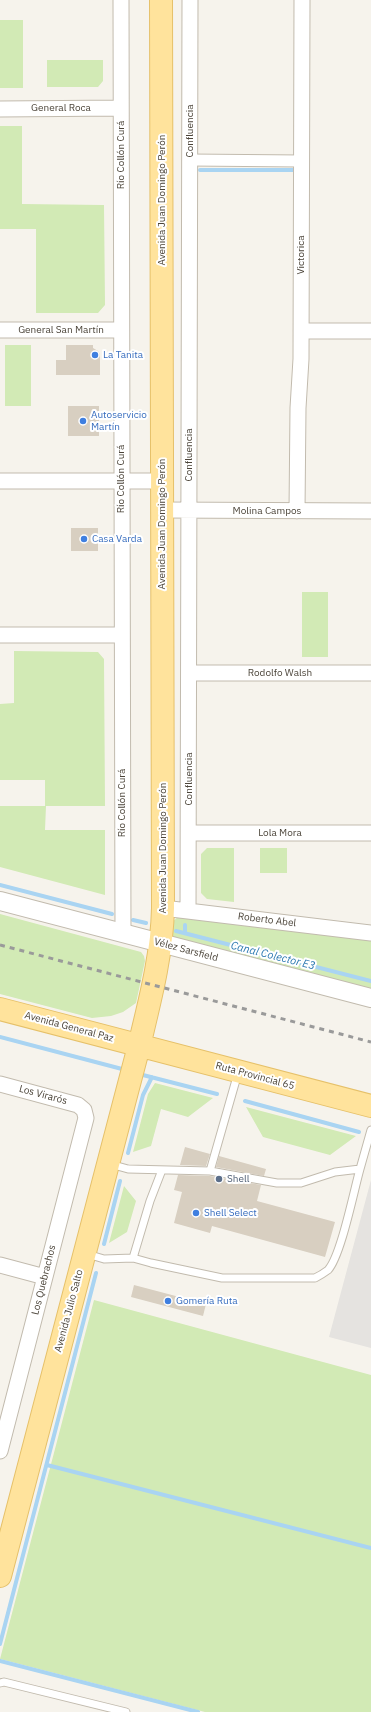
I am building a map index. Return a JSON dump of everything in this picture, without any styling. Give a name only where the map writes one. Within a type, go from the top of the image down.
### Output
[{"type":"main road","name":"Avenida Juan Domingo Perón","points":[[139,1046],[156,974],[161,944],[163,908],[161,0]]},
{"type":"main road","name":"Avenida General Paz","points":[[0,1009],[139,1046]]},
{"type":"main road","name":"Ruta Provincial 65","points":[[139,1046],[371,1106]]},
{"type":"main road","name":"Avenida Julio Salto","points":[[0,1576],[139,1046]]},
{"type":"street","name":"Río Collón Curá","points":[[121,0],[121,635],[123,934]]},
{"type":"street","name":"Confluencia","points":[[188,911],[190,0]]},
{"type":"street","name":"Victorica","points":[[297,511],[298,408],[301,331],[302,0]]},
{"type":"street","name":"General Roca","points":[[0,109],[121,108]]},
{"type":"street","points":[[190,160],[301,161]]},
{"type":"street","name":"General San Martín","points":[[0,330],[121,330]]},
{"type":"street","points":[[301,331],[371,331]]},
{"type":"street","points":[[0,481],[162,481]]},
{"type":"street","name":"Molina Campos","points":[[162,510],[371,511]]},
{"type":"street","points":[[0,635],[121,635]]},
{"type":"street","name":"Rodolfo Walsh","points":[[189,673],[371,673]]},
{"type":"street","name":"Lola Mora","points":[[188,833],[371,833]]},
{"type":"street","name":"Vélez Sarsfield","points":[[0,902],[371,998]]},
{"type":"street","name":"Roberto Abel","points":[[163,908],[371,933]]},
{"type":"street","name":"Los Virarós","points":[[0,1084],[75,1103],[84,1110]]},
{"type":"street","name":"Los Quebrachos","points":[[0,1451],[85,1122],[86,1113],[84,1110]]},
{"type":"street","points":[[0,1265],[45,1277]]},
{"type":"lane","points":[[210,1171],[238,1071]]},
{"type":"lane","points":[[84,1254],[104,1259],[132,1258],[222,1278],[314,1278],[328,1270],[334,1260],[347,1220],[371,1130]]},
{"type":"lane","points":[[108,1164],[128,1169],[210,1171],[277,1183],[301,1183],[335,1172],[360,1169]]},
{"type":"lane","points":[[132,1258],[150,1201],[162,1170]]},
{"type":"lane","points":[[0,1683],[4,1682],[126,1712]]},
{"type":"green space","points":[[0,20],[23,20],[23,88],[0,88]]},
{"type":"green space","points":[[47,60],[103,60],[103,81],[98,87],[47,87]]},
{"type":"green space","points":[[0,126],[22,126],[22,204],[104,205],[105,305],[98,313],[36,313],[36,229],[0,229]]},
{"type":"green space","points":[[5,345],[31,345],[31,406],[5,406]]},
{"type":"green space","points":[[302,592],[328,592],[328,657],[302,657]]},
{"type":"green space","points":[[14,651],[98,652],[104,659],[105,806],[46,806],[45,830],[105,830],[105,895],[0,867],[0,806],[45,806],[45,780],[0,780],[0,704],[14,703]]},
{"type":"green space","points":[[207,848],[234,848],[234,902],[207,899],[201,893],[201,854]]},
{"type":"green space","points":[[260,848],[287,848],[287,873],[260,873]]},
{"type":"green space","points":[[0,914],[141,952],[145,961],[136,1003],[123,1012],[111,1016],[92,1018],[0,994]]},
{"type":"green space","points":[[178,917],[371,940],[371,991],[173,939],[172,922]]},
{"type":"green space","points":[[155,1083],[213,1098],[188,1117],[161,1109],[151,1146],[133,1152],[148,1094]]},
{"type":"green space","points":[[246,1107],[356,1136],[330,1155],[263,1137]]},
{"type":"green space","points":[[124,1186],[136,1201],[127,1232],[109,1243]]},
{"type":"green space","points":[[94,1300],[371,1375],[371,1712],[205,1712],[0,1659]]},
{"type":"shaded area","points":[[371,1180],[371,1348],[329,1337]]},
{"type":"building","points":[[66,345],[93,345],[93,348],[100,354],[100,375],[56,375],[56,360],[66,360]]},
{"type":"building","name":"Autoservicio Martín","points":[[68,406],[99,406],[99,436],[68,436]]},
{"type":"building","name":"Casa Varda","points":[[71,528],[98,528],[98,551],[71,551]]},
{"type":"building","points":[[185,1147],[210,1154],[206,1166],[180,1165]]},
{"type":"building","points":[[219,1156],[266,1169],[264,1176],[216,1167]]},
{"type":"building","points":[[178,1175],[210,1176],[261,1185],[257,1201],[335,1222],[325,1257],[212,1226],[210,1233],[174,1223],[182,1192],[174,1190]]},
{"type":"building","name":"Gomería Ruta","points":[[134,1285],[206,1304],[203,1316],[131,1297]]},
{"type":"waterway","points":[[200,170],[299,170]]},
{"type":"waterway","name":"Canal Colector E3","points":[[0,885],[112,914]]},
{"type":"waterway","name":"Canal Colector E3","points":[[133,920],[146,923]]},
{"type":"waterway","points":[[185,925],[185,933]]},
{"type":"waterway","name":"Canal Colector E3","points":[[176,931],[371,981]]},
{"type":"waterway","points":[[0,1037],[122,1069]]},
{"type":"waterway","points":[[139,1074],[217,1094]]},
{"type":"waterway","points":[[128,1153],[143,1095],[152,1077]]},
{"type":"waterway","points":[[245,1101],[359,1132]]},
{"type":"waterway","points":[[104,1244],[120,1181]]},
{"type":"waterway","points":[[0,1644],[96,1273]]},
{"type":"waterway","points":[[47,1465],[371,1548]]},
{"type":"waterway","points":[[0,1661],[198,1712]]},
{"type":"railway","points":[[0,945],[371,1042]]},
{"type":"place","name":"La Tanita","points":[[95,355]]},
{"type":"place","name":"Autoservicio Martín","points":[[83,421]]},
{"type":"place","name":"Casa Varda","points":[[84,539]]},
{"type":"place","name":"Shell","points":[[219,1179]]},
{"type":"place","name":"Shell Select","points":[[196,1213]]},
{"type":"place","name":"Gomería Ruta","points":[[168,1301]]}]
